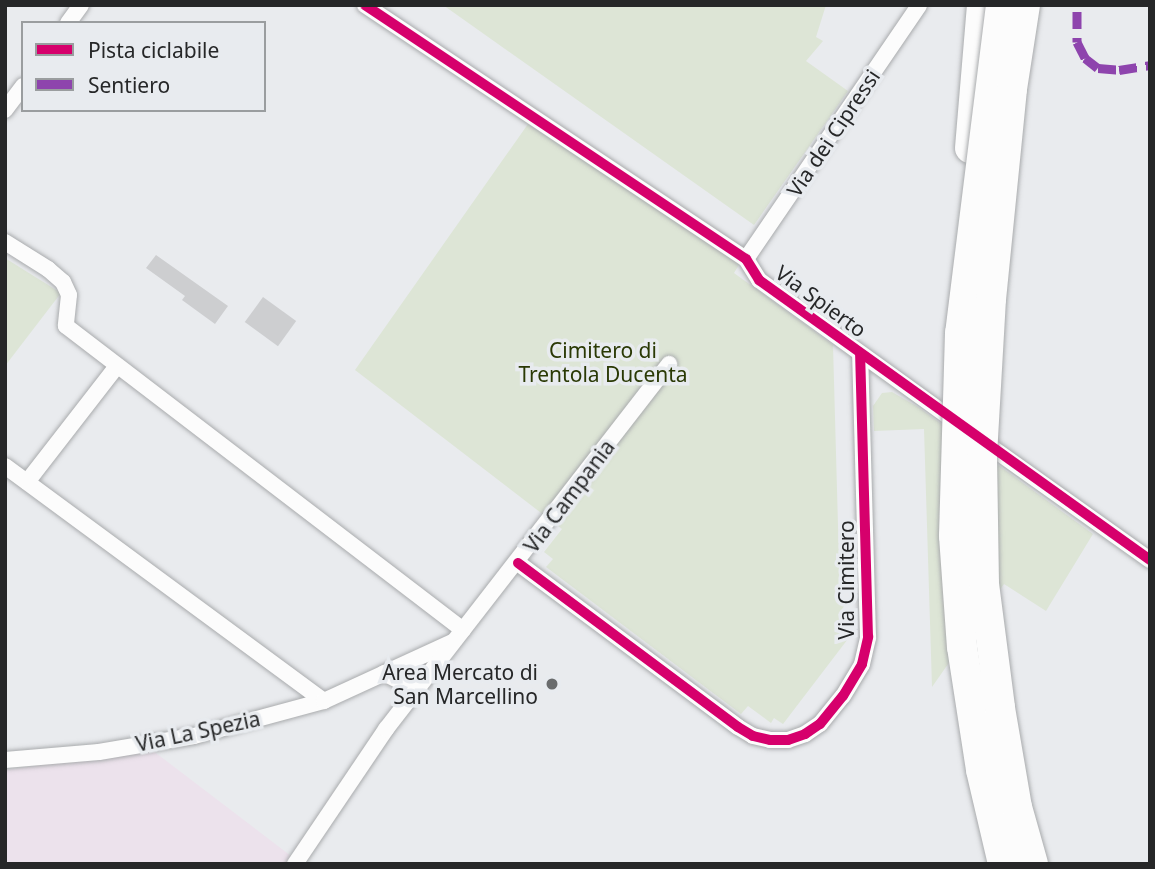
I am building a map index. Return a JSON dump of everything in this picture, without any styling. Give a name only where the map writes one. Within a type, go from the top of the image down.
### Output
[{"type":"highway","points":[[982,5],[959,266],[960,333],[954,536],[962,647],[981,770],[1003,864]]},
{"type":"highway","points":[[960,333],[1000,5]]},
{"type":"highway","points":[[1024,5],[1012,89],[991,299],[982,457],[984,584],[996,681],[1017,807],[1033,864]]},
{"type":"street","name":"Via Spierto","points":[[365,5],[746,259],[759,280],[1150,560]]},
{"type":"street","name":"Via dei Cipressi","points":[[746,259],[919,5]]},
{"type":"street","points":[[6,107],[21,88]]},
{"type":"street","points":[[5,242],[48,269],[62,282],[69,295],[66,326],[458,636]]},
{"type":"street","name":"Via Cimitero","points":[[518,563],[753,736],[788,740],[805,734],[820,723],[843,696],[862,664],[868,637],[860,354]]},
{"type":"street","name":"Via Campania","points":[[295,864],[386,729],[518,563],[669,365]]},
{"type":"street","points":[[27,482],[117,366]]},
{"type":"street","points":[[5,466],[324,701]]},
{"type":"street","name":"Via La Spezia","points":[[5,760],[99,752],[194,736],[324,701],[458,636]]},
{"type":"street","points":[[384,673],[416,690]]},
{"type":"shaded area","points":[[152,750],[291,856],[285,864],[5,864],[5,770]]},
{"type":"green space","points":[[443,5],[826,5],[816,37],[823,41],[806,61],[848,91],[754,225]]},
{"type":"green space","name":"Cimitero di Trentola Ducenta","points":[[528,124],[740,263],[734,273],[833,345],[840,597],[847,602],[838,615],[847,621],[845,624],[854,631],[783,724],[774,718],[771,723],[748,706],[741,714],[546,567],[553,559],[544,552],[562,529],[355,370]]},
{"type":"green space","points":[[5,258],[61,293],[5,366]]},
{"type":"green space","points":[[892,392],[918,407],[1093,534],[1046,611],[1004,584],[932,687],[924,429],[874,431],[873,406],[882,393]]},
{"type":"building","points":[[156,255],[228,306],[215,324],[182,300],[185,296],[146,268]]},
{"type":"building","points":[[263,297],[296,321],[278,346],[245,322]]},
{"type":"marked path","points":[[1077,11],[1077,42],[1085,58],[1098,68],[1119,70],[1150,65]]},
{"type":"cycle path","points":[[365,5],[746,259],[759,280],[1150,560]]},
{"type":"cycle path","points":[[518,563],[753,736],[788,740],[805,734],[820,724],[843,696],[862,664],[868,637],[860,354]]},
{"type":"place","name":"Area Mercato di San Marcellino","points":[[552,684]]}]
